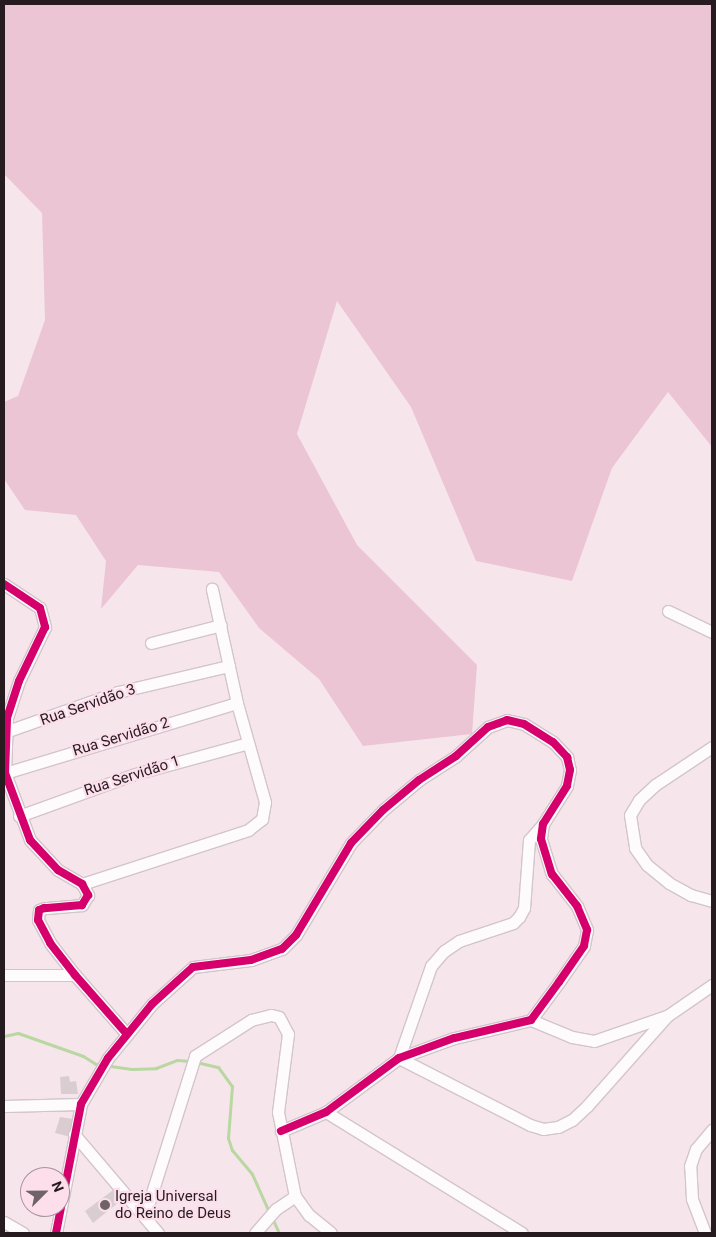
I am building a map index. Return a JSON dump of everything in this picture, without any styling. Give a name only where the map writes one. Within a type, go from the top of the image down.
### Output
[{"type":"street","points":[[4,584],[40,608],[45,626],[19,681],[5,732],[5,773],[19,816],[30,840],[58,870],[82,884],[88,895],[82,905],[44,908],[38,915],[44,933],[76,975],[126,1033]]},
{"type":"street","points":[[82,884],[257,825],[262,819],[265,802],[237,703],[212,589]]},
{"type":"street","points":[[668,610],[712,632]]},
{"type":"street","points":[[151,643],[221,625]]},
{"type":"street","name":"Rua Servidão 3","points":[[5,732],[118,692],[229,666]]},
{"type":"street","name":"Rua Servidão 2","points":[[5,773],[237,703]]},
{"type":"street","points":[[56,1233],[81,1104],[98,1072],[126,1033],[193,967],[251,960],[282,949],[296,935],[351,843],[383,810],[456,756],[488,727],[507,720],[524,724],[553,742],[567,757],[570,770],[567,786],[543,824],[529,840],[524,908],[513,923],[459,941],[444,951],[431,966],[399,1058]]},
{"type":"street","name":"Rua Servidão 1","points":[[19,816],[134,774],[248,743]]},
{"type":"street","points":[[712,747],[655,785],[639,800],[630,815],[635,848],[647,865],[669,882],[691,895],[712,901]]},
{"type":"street","points":[[531,1020],[584,946],[587,930],[577,906],[552,874],[541,839],[543,824]]},
{"type":"street","points":[[4,975],[76,975]]},
{"type":"street","points":[[399,1058],[530,1125],[544,1129],[558,1127],[572,1120],[587,1106],[668,1016],[712,985]]},
{"type":"street","points":[[145,1215],[193,1061],[251,1020],[271,1015],[279,1018],[288,1034],[278,1098],[281,1131],[295,1196],[309,1215],[331,1233]]},
{"type":"street","points":[[281,1131],[326,1112],[399,1058],[454,1038],[531,1020],[572,1037],[594,1041],[668,1016]]},
{"type":"street","points":[[4,1106],[81,1104]]},
{"type":"street","points":[[326,1112],[452,1192],[522,1233]]},
{"type":"street","points":[[705,1233],[692,1199],[690,1166],[696,1149],[712,1130]]},
{"type":"street","points":[[74,1134],[145,1215],[158,1233]]},
{"type":"street","points":[[254,1233],[276,1209],[295,1196]]},
{"type":"street","points":[[4,1222],[23,1233]]},
{"type":"shaded area","points":[[4,4],[712,4],[712,447],[668,392],[612,468],[572,581],[476,561],[411,407],[337,301],[297,434],[357,545],[477,665],[472,734],[363,746],[319,679],[259,628],[219,572],[138,565],[101,609],[106,561],[76,515],[25,510],[4,479],[4,402],[18,396],[45,320],[42,213],[4,174]]},
{"type":"building","points":[[69,1076],[70,1082],[76,1081],[78,1094],[61,1094],[60,1077]]},
{"type":"building","points":[[60,1117],[73,1119],[71,1137],[55,1133]]},
{"type":"building","name":"Igreja Universal do Reino de Deus","points":[[116,1188],[124,1198],[93,1223],[85,1211]]},
{"type":"waterway","points":[[4,1036],[18,1033],[83,1056],[96,1064],[132,1069],[156,1068],[177,1060],[190,1061]]},
{"type":"waterway","points":[[196,1062],[218,1067],[232,1086],[228,1138],[232,1150],[252,1174],[269,1212]]},
{"type":"waterway","points":[[272,1218],[279,1233]]},
{"type":"cycle path","points":[[4,584],[40,608],[45,627],[19,681],[7,719],[5,773],[30,840],[58,870],[82,884],[88,895],[82,905],[39,910],[38,920],[50,943],[75,975],[126,1033]]},
{"type":"cycle path","points":[[56,1233],[81,1104],[108,1058],[152,1004],[193,967],[251,960],[282,949],[296,935],[351,843],[383,810],[419,780],[456,756],[488,727],[507,720],[524,724],[553,742],[567,757],[570,770],[567,786],[543,824],[541,839],[552,874],[577,906],[587,930],[584,946],[559,982],[531,1020],[454,1038],[399,1058],[326,1112],[281,1131]]},
{"type":"place","name":"Igreja Universal do Reino de Deus","points":[[105,1205]]}]
